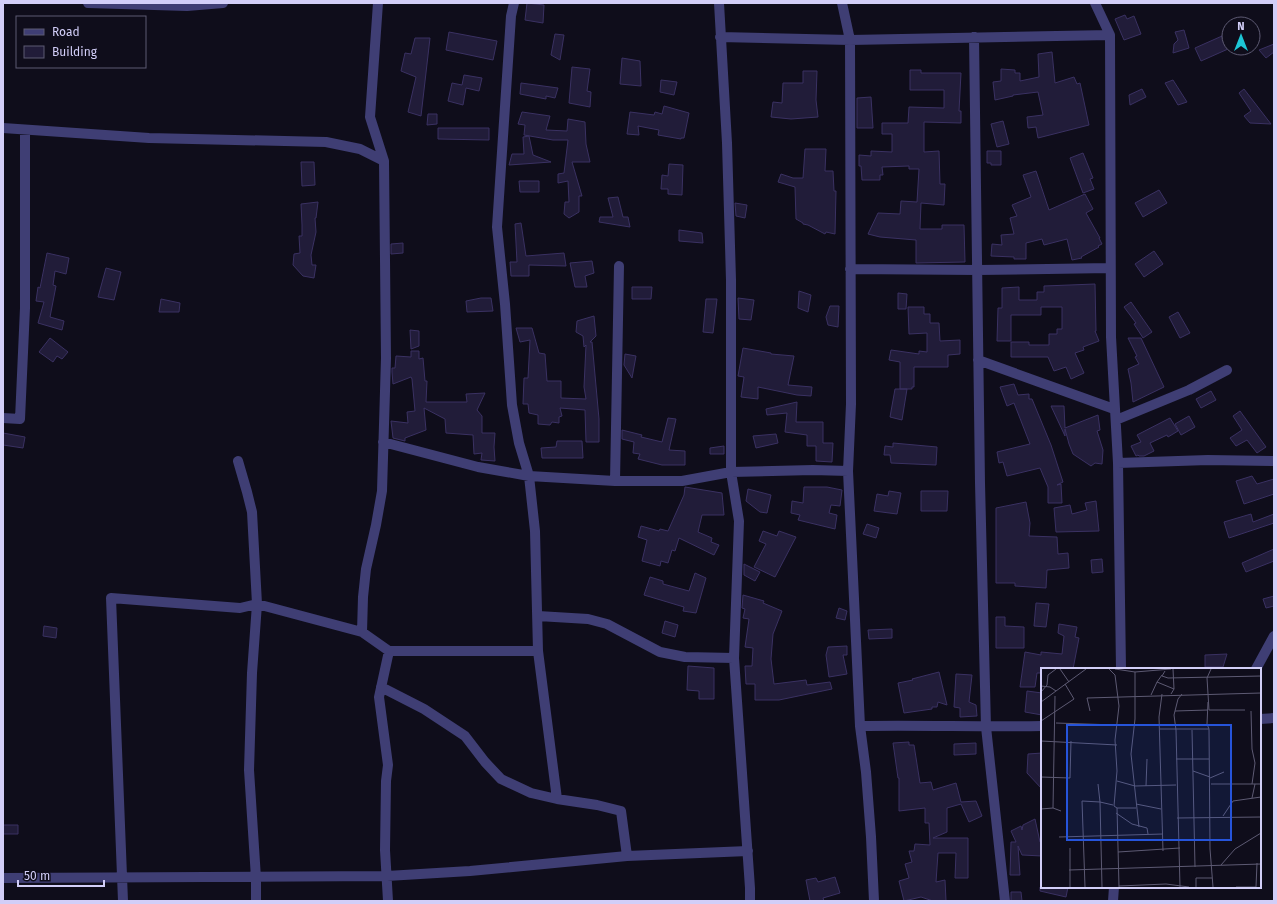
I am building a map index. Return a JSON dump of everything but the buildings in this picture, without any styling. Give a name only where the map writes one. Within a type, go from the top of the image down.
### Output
[{"type":"street","points":[[88,3],[187,6],[224,3]]},
{"type":"street","points":[[362,632],[363,597],[366,569],[382,491],[386,358],[384,161],[370,117],[378,3]]},
{"type":"street","points":[[514,3],[510,24],[497,227],[505,304],[512,405],[519,442],[528,476],[535,531],[538,651],[557,799]]},
{"type":"street","points":[[719,3],[728,151],[731,287],[731,472],[739,520],[734,658],[748,851],[750,901]]},
{"type":"street","points":[[842,3],[850,40],[851,404],[848,471],[860,726],[869,808],[874,901]]},
{"type":"street","points":[[1095,3],[1110,35],[1111,337],[1118,463],[1121,668]]},
{"type":"street","points":[[720,37],[850,40],[1110,35]]},
{"type":"street","points":[[974,37],[978,360],[986,727],[1005,901]]},
{"type":"street","points":[[3,128],[149,138],[326,142],[360,149],[384,161]]},
{"type":"street","points":[[3,418],[20,419],[25,308],[25,130]]},
{"type":"street","points":[[615,481],[619,266]]},
{"type":"street","points":[[850,269],[978,270],[1110,268]]},
{"type":"street","points":[[978,360],[1114,409]]},
{"type":"street","points":[[1116,420],[1189,390],[1227,370]]},
{"type":"street","points":[[383,442],[478,467],[528,476],[615,481],[682,481],[731,472],[813,470],[848,471]]},
{"type":"street","points":[[1118,463],[1208,460],[1274,461]]},
{"type":"street","points":[[238,461],[252,512],[257,604],[252,673],[249,770],[256,878],[256,901]]},
{"type":"street","points":[[123,901],[112,598],[240,608],[257,604],[362,632],[389,651],[538,651]]},
{"type":"street","points":[[538,616],[588,618],[607,624],[660,652],[685,657],[734,658]]},
{"type":"street","points":[[1257,668],[1274,636]]},
{"type":"street","points":[[388,901],[385,850],[386,781],[388,765],[379,697],[389,651]]},
{"type":"street","points":[[381,687],[424,709],[465,736],[501,779],[531,793],[621,811],[627,856]]},
{"type":"street","points":[[1261,719],[1274,718]]},
{"type":"street","points":[[860,726],[1041,726]]},
{"type":"street","points":[[3,878],[256,878],[387,876],[470,871],[627,856],[748,851]]},
{"type":"street","points":[[1113,901],[1114,888]]}]
